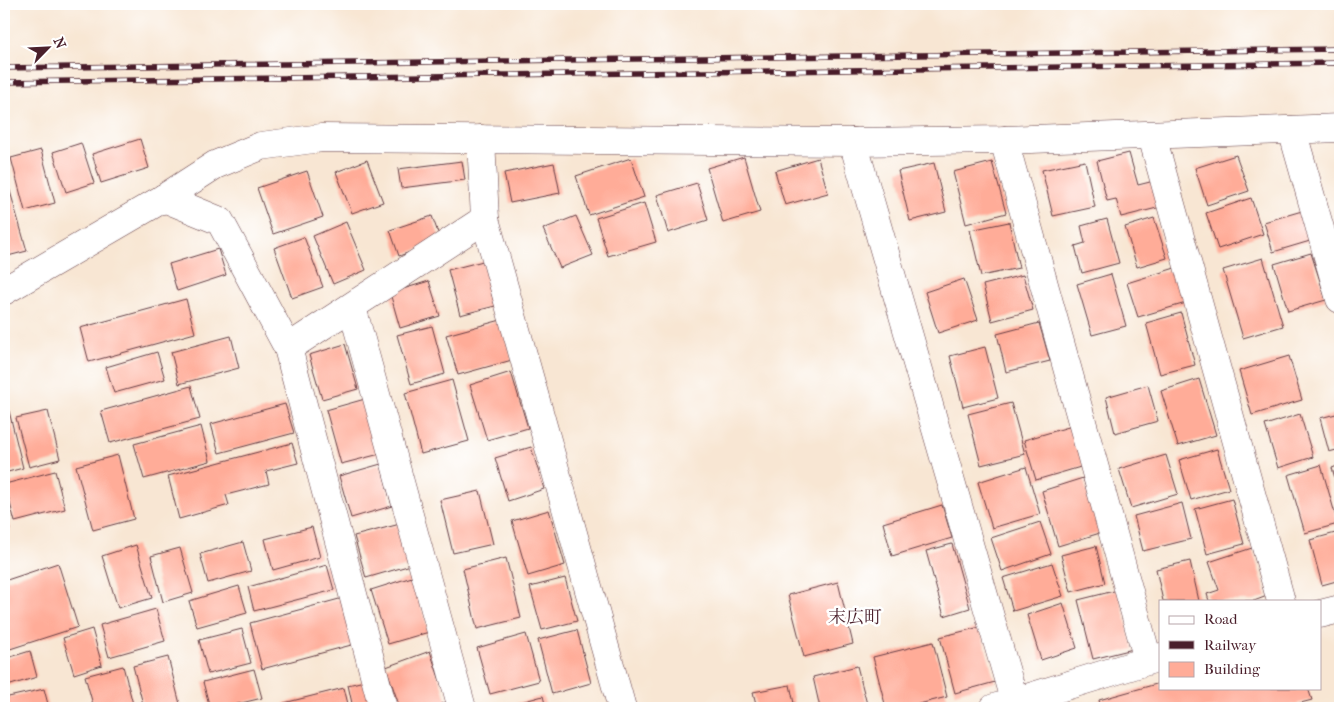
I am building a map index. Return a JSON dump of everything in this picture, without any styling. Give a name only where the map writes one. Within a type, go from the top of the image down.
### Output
[{"type":"street","points":[[4,290],[164,198],[214,165],[261,146],[321,138],[852,142],[1152,136],[1340,128]]},
{"type":"street","points":[[1292,130],[1340,298]]},
{"type":"street","points":[[1152,136],[1281,600]]},
{"type":"street","points":[[481,139],[486,219],[622,708]]},
{"type":"street","points":[[852,142],[1004,706],[1154,659],[1004,140]]},
{"type":"street","points":[[164,198],[220,221],[288,348],[383,708]]},
{"type":"street","points":[[288,348],[486,219]]},
{"type":"street","points":[[352,307],[462,708]]},
{"type":"street","points":[[1322,614],[1340,609]]},
{"type":"building","points":[[140,139],[149,168],[101,183],[92,154]]},
{"type":"building","points":[[81,143],[94,183],[66,192],[53,152]]},
{"type":"building","points":[[41,150],[55,203],[25,211],[11,158]]},
{"type":"building","points":[[1129,153],[1138,185],[1158,180],[1165,206],[1121,217],[1116,199],[1107,201],[1097,161]]},
{"type":"building","points":[[1236,155],[1249,191],[1207,205],[1195,168]]},
{"type":"building","points":[[744,157],[760,212],[723,223],[707,168]]},
{"type":"building","points":[[631,158],[644,197],[589,215],[576,176]]},
{"type":"building","points":[[818,158],[828,193],[785,205],[775,171]]},
{"type":"building","points":[[367,160],[383,202],[352,213],[336,172]]},
{"type":"building","points":[[462,161],[465,180],[401,188],[398,169]]},
{"type":"building","points":[[1085,161],[1095,207],[1053,216],[1042,170]]},
{"type":"building","points":[[992,162],[1006,213],[966,224],[953,172]]},
{"type":"building","points":[[554,163],[560,193],[510,203],[504,173]]},
{"type":"building","points":[[934,163],[946,212],[910,221],[898,171]]},
{"type":"building","points":[[4,170],[27,251],[4,257]]},
{"type":"building","points":[[307,171],[323,217],[273,234],[257,188]]},
{"type":"building","points":[[697,183],[708,220],[668,233],[657,195]]},
{"type":"building","points":[[1251,198],[1263,234],[1218,249],[1206,213]]},
{"type":"building","points":[[644,203],[656,242],[608,256],[596,218]]},
{"type":"building","points":[[1302,211],[1310,241],[1273,252],[1264,222]]},
{"type":"building","points":[[432,216],[441,241],[399,256],[390,230]]},
{"type":"building","points":[[576,216],[593,255],[560,268],[543,229]]},
{"type":"building","points":[[1154,218],[1167,258],[1137,267],[1125,227]]},
{"type":"building","points":[[1107,219],[1119,263],[1082,273],[1075,246],[1085,243],[1081,226]]},
{"type":"building","points":[[346,222],[366,270],[333,284],[313,236]]},
{"type":"building","points":[[1009,222],[1019,268],[981,276],[970,230]]},
{"type":"building","points":[[304,237],[323,287],[292,298],[274,248]]},
{"type":"building","points":[[218,249],[226,275],[177,291],[169,264]]},
{"type":"building","points":[[1311,253],[1326,300],[1288,311],[1274,264]]},
{"type":"building","points":[[1263,258],[1283,326],[1243,338],[1223,270]]},
{"type":"building","points":[[483,261],[495,306],[460,315],[448,270]]},
{"type":"building","points":[[1175,268],[1186,303],[1138,317],[1127,283]]},
{"type":"building","points":[[1111,274],[1126,326],[1092,335],[1077,284]]},
{"type":"building","points":[[1023,275],[1033,310],[992,321],[983,285]]},
{"type":"building","points":[[964,279],[978,320],[938,333],[925,292]]},
{"type":"building","points":[[429,281],[440,316],[400,328],[390,293]]},
{"type":"building","points":[[186,299],[195,333],[89,362],[80,328]]},
{"type":"building","points":[[1181,313],[1195,365],[1160,374],[1146,323]]},
{"type":"building","points":[[501,320],[512,360],[458,375],[446,335]]},
{"type":"building","points":[[1039,323],[1050,361],[1006,372],[997,334]]},
{"type":"building","points":[[432,326],[445,374],[411,384],[397,335]]},
{"type":"building","points":[[231,336],[239,368],[179,384],[171,352]]},
{"type":"building","points":[[345,344],[358,389],[322,399],[309,355]]},
{"type":"building","points":[[985,347],[998,398],[963,407],[950,356]]},
{"type":"building","points":[[157,352],[165,379],[114,393],[106,367]]},
{"type":"building","points":[[1289,356],[1302,400],[1252,415],[1239,371]]},
{"type":"building","points":[[511,372],[528,428],[487,440],[470,385]]},
{"type":"building","points":[[1199,379],[1216,435],[1178,446],[1161,391]]},
{"type":"building","points":[[452,380],[469,441],[421,454],[405,393]]},
{"type":"building","points":[[1148,385],[1158,421],[1115,433],[1106,397]]},
{"type":"building","points":[[191,386],[200,419],[110,443],[101,411]]},
{"type":"building","points":[[365,399],[380,454],[341,464],[326,410]]},
{"type":"building","points":[[1011,403],[1025,454],[981,465],[968,414]]},
{"type":"building","points":[[285,404],[294,433],[219,453],[211,424]]},
{"type":"building","points":[[9,411],[23,468],[4,473],[4,412]]},
{"type":"building","points":[[48,411],[60,459],[29,467],[16,418]]},
{"type":"building","points":[[1340,413],[1340,449],[1329,452],[1320,418]]},
{"type":"building","points":[[1300,414],[1313,457],[1278,468],[1265,425]]},
{"type":"building","points":[[201,426],[210,461],[144,479],[134,444]]},
{"type":"building","points":[[1072,426],[1084,466],[1036,480],[1024,440]]},
{"type":"building","points":[[292,443],[298,463],[266,471],[269,484],[226,495],[229,505],[179,519],[168,476]]},
{"type":"building","points":[[531,447],[544,489],[508,501],[495,458]]},
{"type":"building","points":[[1217,449],[1229,489],[1191,500],[1179,460]]},
{"type":"building","points":[[118,455],[134,519],[93,530],[76,466]]},
{"type":"building","points":[[1166,455],[1178,494],[1131,508],[1119,469]]},
{"type":"building","points":[[381,464],[392,506],[351,518],[339,476]]},
{"type":"building","points":[[1321,465],[1338,524],[1305,533],[1288,475]]},
{"type":"building","points":[[1340,465],[1340,495],[1332,468]]},
{"type":"building","points":[[1026,467],[1040,514],[992,528],[978,482]]},
{"type":"building","points":[[55,471],[65,509],[15,522],[5,484]]},
{"type":"building","points":[[1083,478],[1100,533],[1058,546],[1042,491]]},
{"type":"building","points":[[480,491],[493,544],[453,553],[440,500]]},
{"type":"building","points":[[1232,499],[1244,544],[1207,554],[1195,509]]},
{"type":"building","points":[[1182,503],[1191,539],[1143,551],[1134,516]]},
{"type":"building","points":[[942,505],[952,538],[892,556],[883,523]]},
{"type":"building","points":[[4,510],[10,530],[4,532]]},
{"type":"building","points":[[549,510],[565,565],[528,576],[512,521]]},
{"type":"building","points":[[1040,522],[1051,554],[1002,571],[991,538]]},
{"type":"building","points":[[400,524],[411,565],[366,578],[354,536]]},
{"type":"building","points":[[312,527],[320,557],[273,570],[265,539]]},
{"type":"building","points":[[1339,532],[1340,580],[1322,585],[1310,540]]},
{"type":"building","points":[[243,542],[251,571],[208,583],[200,554]]},
{"type":"building","points":[[952,544],[970,608],[944,616],[926,551]]},
{"type":"building","points":[[136,545],[152,598],[118,608],[102,556]]},
{"type":"building","points":[[1096,546],[1105,583],[1071,592],[1061,555]]},
{"type":"building","points":[[180,548],[193,593],[163,602],[151,556]]},
{"type":"building","points":[[1252,548],[1267,596],[1257,600],[1209,600],[1207,594],[1219,590],[1209,562]]},
{"type":"building","points":[[506,558],[521,618],[477,629],[463,569]]},
{"type":"building","points":[[1190,561],[1199,600],[1163,600],[1156,569]]},
{"type":"building","points":[[58,563],[78,627],[7,650],[4,639],[4,581]]},
{"type":"building","points":[[1052,563],[1063,596],[1013,611],[1003,578]]},
{"type":"building","points":[[327,565],[334,590],[254,611],[248,587]]},
{"type":"building","points":[[412,577],[429,632],[388,644],[371,590]]},
{"type":"building","points":[[565,578],[577,621],[542,630],[530,587]]},
{"type":"building","points":[[838,582],[853,644],[804,657],[788,595]]},
{"type":"building","points":[[239,586],[247,613],[197,627],[189,601]]},
{"type":"building","points":[[1118,590],[1133,649],[1093,659],[1078,600]]},
{"type":"building","points":[[343,598],[355,644],[262,669],[250,623]]},
{"type":"building","points":[[1063,603],[1077,648],[1041,660],[1027,615]]},
{"type":"building","points":[[156,609],[165,641],[109,657],[100,625]]},
{"type":"building","points":[[980,627],[995,682],[955,693],[940,637]]},
{"type":"building","points":[[92,629],[102,665],[74,674],[63,638]]},
{"type":"building","points":[[242,629],[251,663],[208,674],[199,640]]},
{"type":"building","points":[[577,630],[591,683],[552,694],[538,640]]},
{"type":"building","points":[[526,634],[539,681],[490,694],[477,648]]},
{"type":"building","points":[[933,642],[947,697],[903,708],[886,708],[873,657]]},
{"type":"building","points":[[30,651],[37,677],[4,687],[4,659]]},
{"type":"building","points":[[430,651],[447,702],[429,708],[400,708],[386,667]]},
{"type":"building","points":[[168,657],[181,708],[144,708],[133,666]]},
{"type":"building","points":[[123,666],[134,708],[94,708],[85,676]]},
{"type":"building","points":[[857,666],[868,708],[820,708],[813,677]]},
{"type":"building","points":[[254,669],[262,698],[221,708],[210,708],[203,682]]},
{"type":"building","points":[[368,680],[375,708],[353,708],[348,685]]},
{"type":"building","points":[[1159,683],[1159,690],[1309,690],[1312,700],[1282,708],[1101,708],[1099,700]]},
{"type":"building","points":[[790,685],[795,708],[757,708],[753,692]]},
{"type":"building","points":[[344,688],[349,708],[286,708],[284,703]]},
{"type":"building","points":[[44,689],[49,708],[4,708],[4,698]]},
{"type":"building","points":[[543,696],[546,708],[511,708],[510,705]]},
{"type":"railway","points":[[4,68],[1340,49]]},
{"type":"railway","points":[[4,82],[1340,63]]},
{"type":"district","name":"末広町","points":[[855,617]]}]
